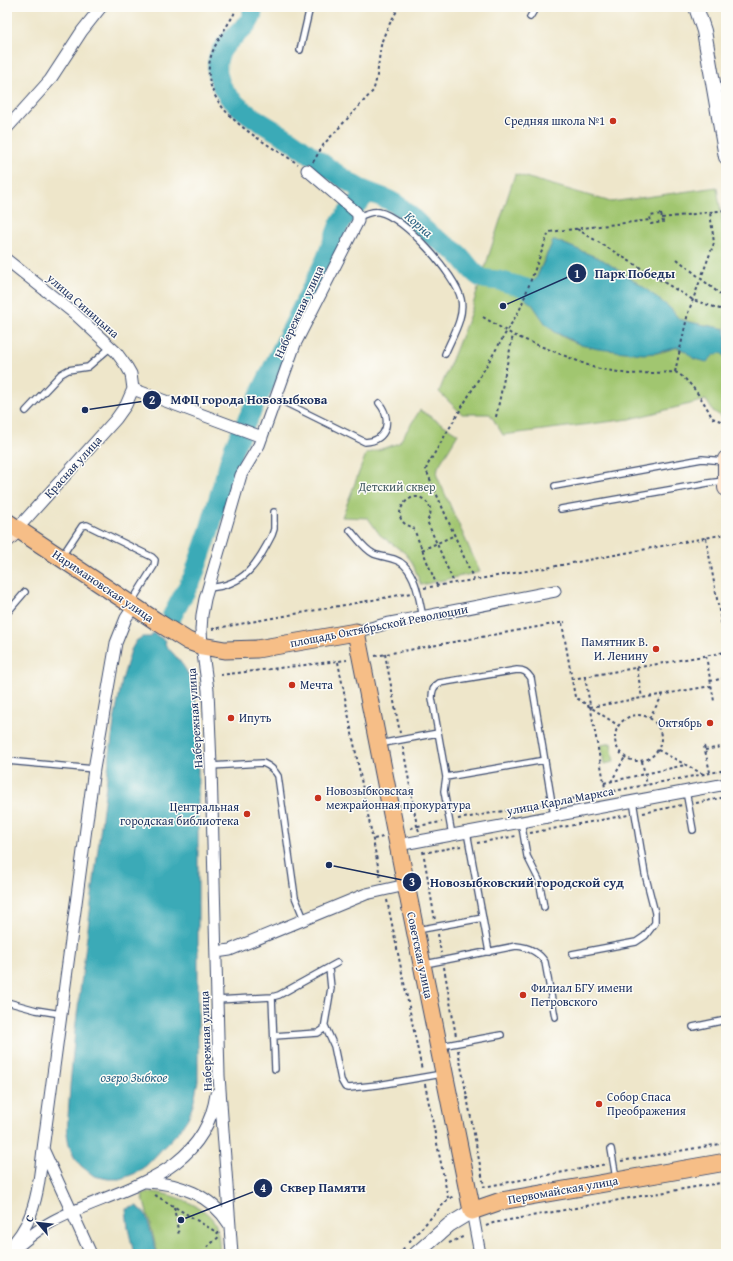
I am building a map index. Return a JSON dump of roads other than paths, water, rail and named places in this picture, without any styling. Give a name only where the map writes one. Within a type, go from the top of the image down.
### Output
[{"type":"main road","points":[[726,460],[726,485]]},
{"type":"main road","name":"Наримановская улица","points":[[10,530],[61,557],[178,635],[202,646]]},
{"type":"main road","name":"площадь Октябрьской Революции","points":[[202,646],[225,650],[257,649],[356,632]]},
{"type":"main road","name":"Советская улица","points":[[356,632],[472,1211]]},
{"type":"main road","name":"Первомайская улица","points":[[472,1211],[501,1201],[726,1162]]},
{"type":"street","points":[[7,128],[50,80],[82,31],[101,7]]},
{"type":"street","points":[[696,7],[704,31],[725,150]]},
{"type":"street","points":[[308,168],[357,214]]},
{"type":"street","name":"Набережная улица","points":[[232,1254],[219,1076],[211,766],[208,690],[201,630],[202,615],[208,588],[241,475],[259,445],[295,344],[356,226],[357,214]]},
{"type":"street","name":"улица Синицына","points":[[7,260],[76,314],[111,347],[128,367],[131,374],[133,389]]},
{"type":"street","points":[[133,389],[262,437]]},
{"type":"street","name":"Красная улица","points":[[10,530],[116,419],[126,405],[133,389]]},
{"type":"street","name":"площадь Октябрьской Революции","points":[[356,632],[385,624],[555,592]]},
{"type":"street","points":[[8,1254],[21,1233],[31,1212],[38,1187],[94,769],[116,644],[132,605]]},
{"type":"street","name":"улица Карла Маркса","points":[[397,839],[421,840],[452,835],[726,784]]},
{"type":"street","points":[[216,952],[230,950],[366,894],[406,885]]},
{"type":"street","points":[[8,1254],[37,1230],[73,1212],[142,1183],[168,1169],[183,1155],[207,1126],[212,1113],[219,1076]]},
{"type":"street","points":[[43,1149],[91,1254]]},
{"type":"street","points":[[142,1183],[162,1182],[199,1195],[222,1213],[229,1225]]},
{"type":"street","name":"Советская улица","points":[[472,1211],[480,1254]]},
{"type":"street","name":"Первомайская улица","points":[[416,1254],[449,1225],[472,1211]]},
{"type":"lane","points":[[300,50],[310,7]]},
{"type":"lane","points":[[530,17],[536,7]]},
{"type":"lane","points":[[357,214],[372,212],[392,217],[418,238],[456,286],[461,300],[461,314],[446,354]]},
{"type":"lane","points":[[26,411],[62,374],[68,370],[88,367],[111,347]]},
{"type":"lane","points":[[276,398],[365,442],[379,438],[386,428],[386,413],[379,403]]},
{"type":"lane","points":[[555,486],[702,460],[726,460]]},
{"type":"lane","points":[[561,509],[708,482],[726,485]]},
{"type":"lane","points":[[208,588],[224,586],[239,580],[250,570],[272,535],[274,529],[274,512]]},
{"type":"lane","points":[[61,557],[82,526],[87,525],[152,557],[155,560],[154,566],[132,605]]},
{"type":"lane","points":[[350,530],[370,552],[394,558],[404,565],[414,581],[423,617]]},
{"type":"lane","points":[[7,614],[25,592]]},
{"type":"lane","points":[[452,835],[444,791],[446,777],[432,698],[434,686],[439,683],[522,670],[528,673],[531,678],[554,815]]},
{"type":"lane","points":[[378,744],[438,733]]},
{"type":"lane","points":[[446,777],[545,760]]},
{"type":"lane","points":[[7,761],[94,769]]},
{"type":"lane","points":[[211,766],[263,763],[269,765],[275,770],[278,776],[295,897],[304,919]]},
{"type":"lane","points":[[686,791],[693,830]]},
{"type":"lane","points":[[572,954],[636,942],[645,936],[655,923],[655,913],[632,801]]},
{"type":"lane","points":[[522,822],[527,856],[539,880],[544,907]]},
{"type":"lane","points":[[466,832],[489,952]]},
{"type":"lane","points":[[415,930],[483,918]]},
{"type":"lane","points":[[422,964],[516,946],[533,950],[541,956],[545,962],[555,1017]]},
{"type":"lane","points":[[217,1000],[279,995],[337,963]]},
{"type":"lane","points":[[274,1036],[318,1033],[324,1029],[331,988],[329,968]]},
{"type":"lane","points":[[272,996],[275,1069]]},
{"type":"lane","points":[[7,1002],[36,1010],[61,1014]]},
{"type":"lane","points":[[692,1027],[726,1020]]},
{"type":"lane","points":[[325,1026],[334,1046],[341,1080],[345,1087],[349,1088],[378,1085],[444,1074]]},
{"type":"lane","points":[[439,1046],[501,1035]]},
{"type":"lane","points":[[611,1149],[617,1180]]},
{"type":"water","points":[[553,241],[557,241],[603,260],[642,286],[670,308],[679,319],[726,329],[726,357],[721,353],[714,355],[707,362],[694,359],[685,351],[677,347],[656,353],[643,354],[598,349],[581,345],[555,332],[545,323],[532,304],[526,300]]},
{"type":"water","name":"озеро Зыбкое","points":[[153,633],[166,641],[165,644],[187,672],[192,683],[196,707],[198,740],[198,1081],[193,1105],[188,1118],[180,1130],[147,1165],[136,1173],[121,1179],[108,1179],[94,1176],[81,1166],[74,1157],[69,1145],[67,1133],[70,1086],[75,1031],[114,722],[122,680],[131,650],[136,641],[142,637],[151,637]]},
{"type":"water","points":[[137,1206],[146,1215],[157,1254],[134,1254],[128,1228],[126,1209]]},
{"type":"waterway","name":"Корна","points":[[252,7],[252,16],[248,23],[227,43],[217,62],[220,83],[227,94],[241,109],[290,140],[348,182],[396,204],[427,232],[457,253],[473,272],[480,277],[501,281],[556,298]]},
{"type":"waterway","points":[[172,616],[193,577],[209,531],[234,447],[325,261],[339,225],[347,214],[368,193]]},
{"type":"place","name":"Средняя школа №1","points":[[613,121]]},
{"type":"place","name":"Парк Победы","points":[[503,306]]},
{"type":"place","name":"МФЦ города Новозыбкова","points":[[85,410]]},
{"type":"place","name":"Памятник В. И. Ленину","points":[[656,649]]},
{"type":"place","name":"Мечта","points":[[292,685]]},
{"type":"place","name":"Ипуть","points":[[231,718]]},
{"type":"place","name":"Октябрь","points":[[710,723]]},
{"type":"place","name":"Новозыбковская межрайонная прокуратура","points":[[318,798]]},
{"type":"place","name":"Центральная городская библиотека","points":[[247,814]]},
{"type":"place","name":"Новозыбковский городской суд","points":[[329,865]]},
{"type":"place","name":"Филиал БГУ имени Петровского","points":[[523,995]]},
{"type":"place","name":"Собор Спаса Преображения","points":[[599,1104]]},
{"type":"place","name":"Сквер Памяти","points":[[181,1220]]},
{"type":"park label","name":"Детский сквер","points":[[397,487]]}]
